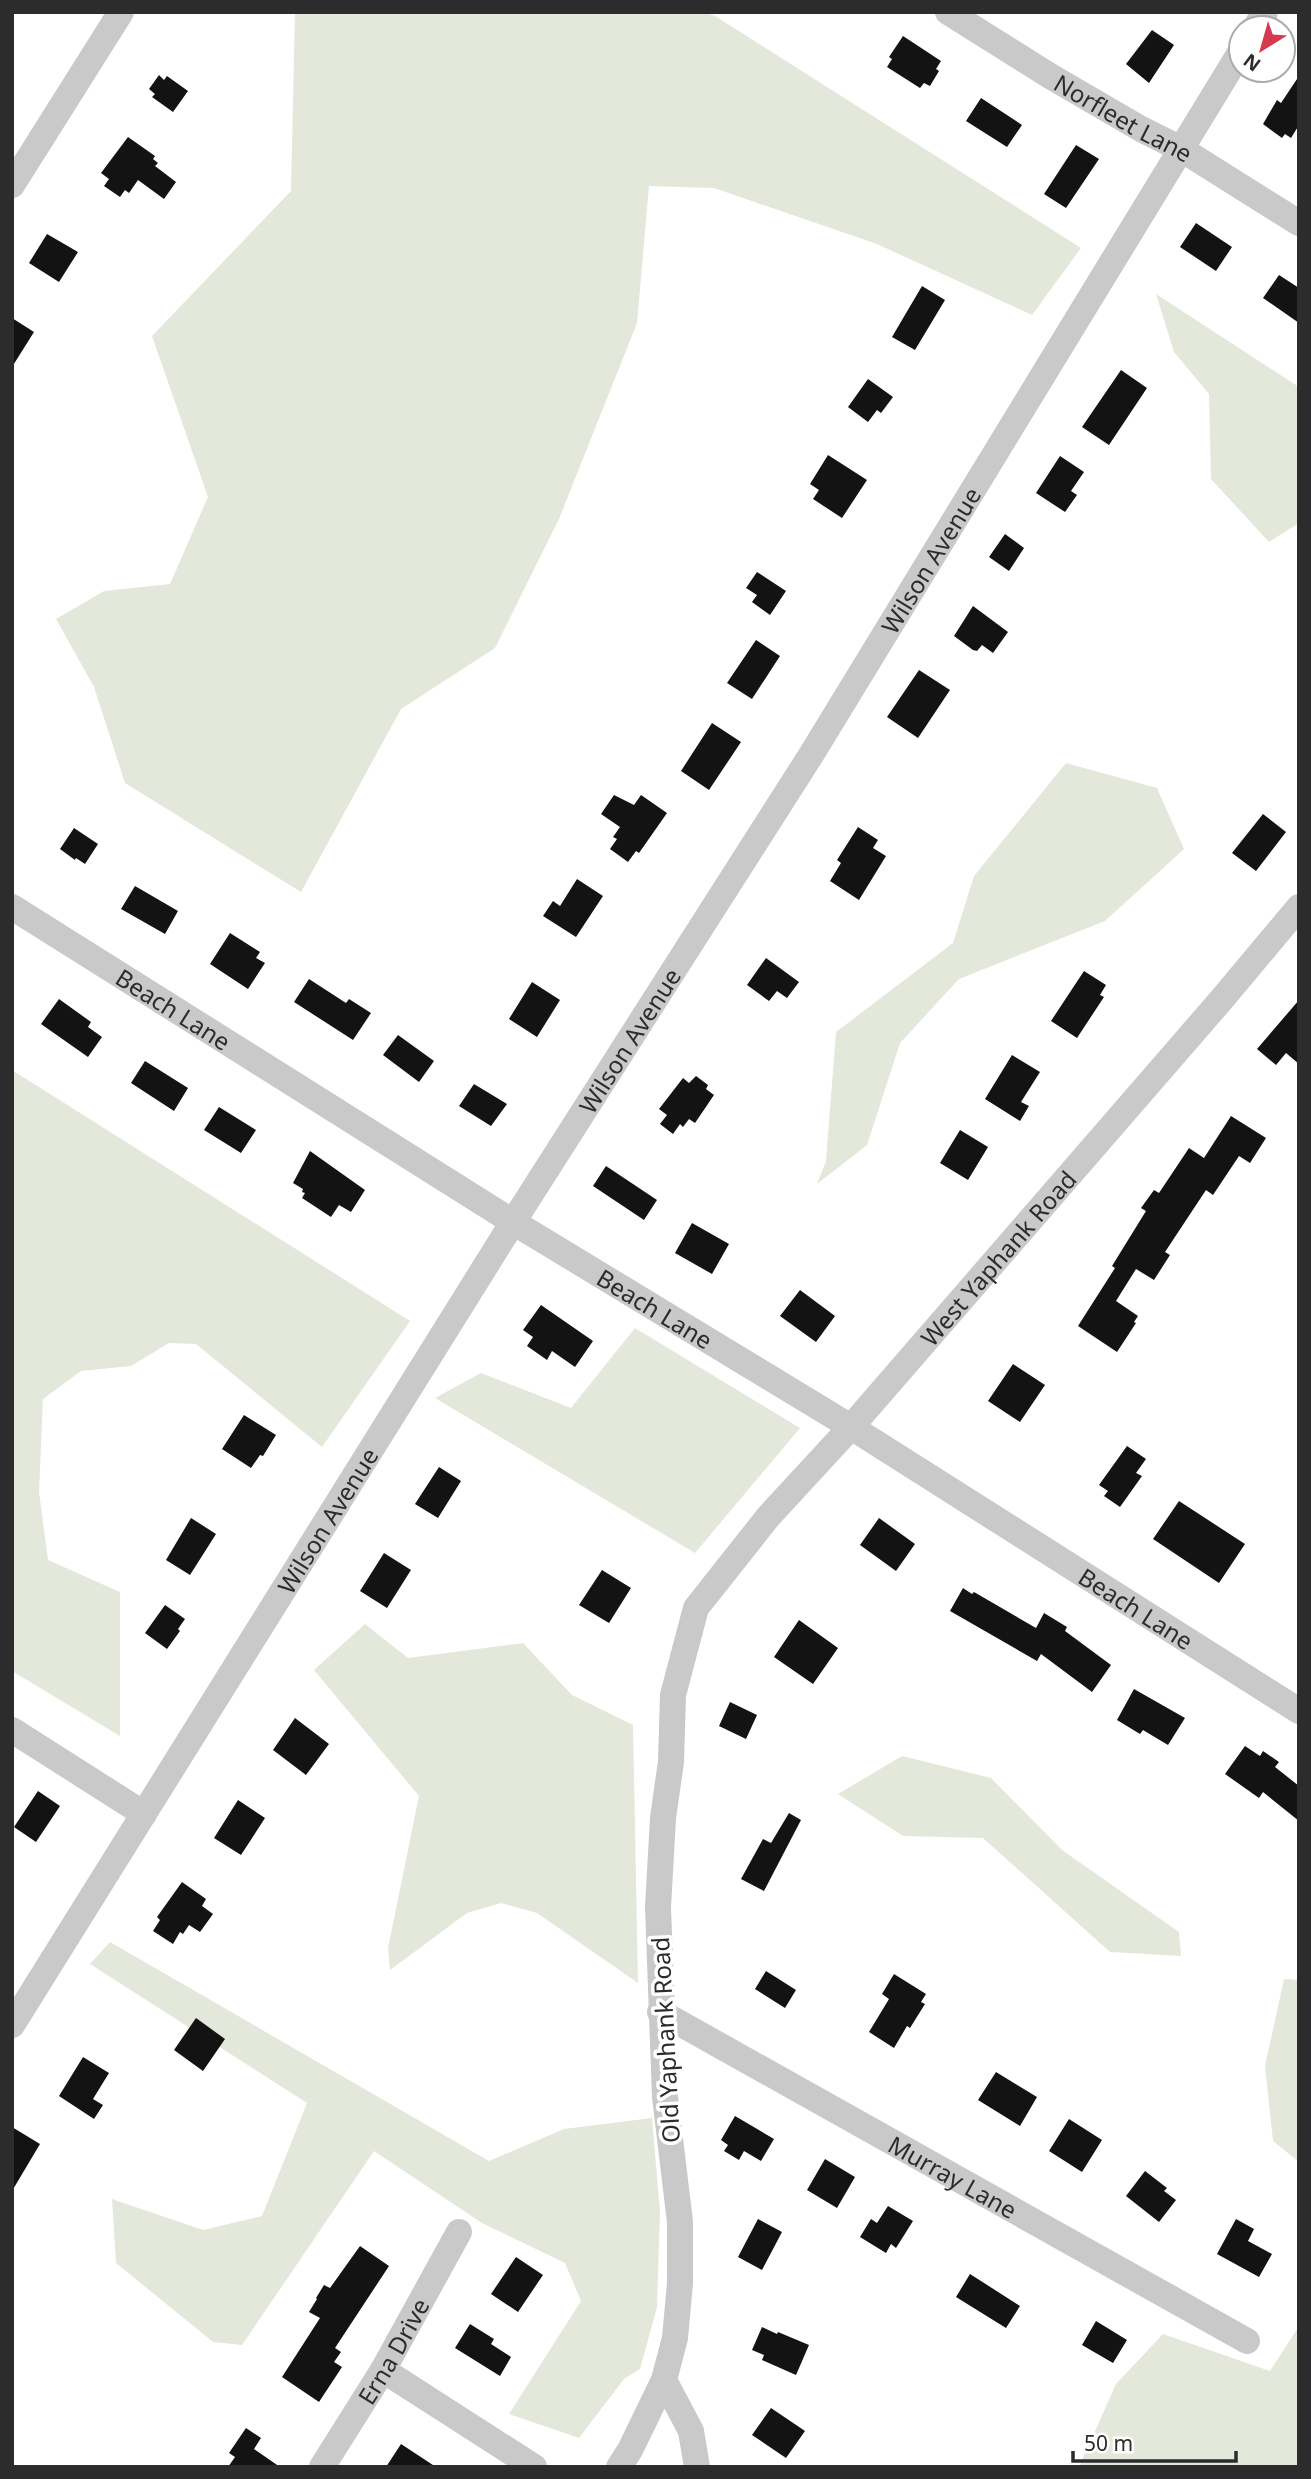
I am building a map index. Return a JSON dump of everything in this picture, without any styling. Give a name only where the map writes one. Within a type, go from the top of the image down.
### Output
[{"type":"street","points":[[12,185],[121,12]]},
{"type":"street","name":"Norfleet Lane","points":[[948,12],[1141,130],[1181,149],[1299,223]]},
{"type":"street","name":"Wilson Avenue","points":[[12,2025],[513,1222],[811,755],[1227,74]]},
{"type":"street","name":"Beach Lane","points":[[12,907],[513,1222],[851,1427],[1299,1711]]},
{"type":"street","name":"West Yaphank Road","points":[[696,1608],[768,1517],[851,1427],[1223,999],[1299,907]]},
{"type":"street","name":"Old Yaphank Road","points":[[619,2467],[664,2380],[675,2338],[680,2283],[680,2222],[665,2097],[660,2012],[658,1908],[663,1818],[671,1762],[673,1695],[696,1608]]},
{"type":"street","points":[[12,1730],[144,1814]]},
{"type":"street","name":"Murray Lane","points":[[660,2012],[1247,2341]]},
{"type":"street","name":"Erna Drive","points":[[322,2467],[383,2370],[458,2232]]},
{"type":"street","points":[[383,2370],[534,2467]]},
{"type":"street","points":[[664,2380],[691,2431],[697,2467]]},
{"type":"shaded area","points":[[295,12],[703,12],[715,16],[1081,248],[1032,315],[877,244],[714,188],[649,186],[637,323],[559,519],[495,648],[401,709],[301,892],[125,783],[94,687],[56,619],[104,591],[170,584],[208,497],[152,336],[291,191]]},
{"type":"shaded area","points":[[1156,294],[1299,387],[1299,523],[1269,542],[1211,479],[1209,394],[1174,352]]},
{"type":"shaded area","points":[[1066,763],[1157,788],[1184,849],[1105,921],[959,979],[900,1043],[867,1145],[817,1184],[826,1161],[836,1032],[953,943],[974,876]]},
{"type":"shaded area","points":[[12,1070],[410,1321],[322,1447],[196,1344],[169,1343],[131,1366],[81,1371],[43,1399],[39,1492],[48,1560],[120,1592],[120,1736],[12,1671]]},
{"type":"shaded area","points":[[635,1328],[800,1428],[695,1553],[435,1398],[481,1373],[571,1408]]},
{"type":"shaded area","points":[[365,1624],[408,1658],[523,1643],[572,1695],[633,1725],[638,1983],[537,1913],[501,1903],[467,1913],[390,1970],[388,1948],[419,1796],[314,1670]]},
{"type":"shaded area","points":[[902,1756],[991,1778],[1062,1850],[1179,1932],[1181,1956],[1110,1952],[983,1838],[903,1836],[838,1794]]},
{"type":"shaded area","points":[[110,1942],[489,2161],[564,2129],[652,2118],[660,2212],[657,2307],[640,2369],[624,2379],[579,2438],[509,2414],[581,2301],[565,2263],[482,2223],[374,2151],[242,2345],[213,2342],[116,2263],[112,2199],[203,2230],[262,2216],[307,2103],[90,1964]]},
{"type":"shaded area","points":[[1284,1979],[1299,1980],[1299,2162],[1273,2141],[1265,2066]]},
{"type":"shaded area","points":[[1299,2326],[1299,2467],[1079,2467],[1116,2384],[1163,2334],[1270,2371]]},
{"type":"building","points":[[1152,30],[1174,45],[1149,83],[1126,64]]},
{"type":"building","points":[[903,36],[941,61],[936,69],[939,71],[930,86],[924,83],[920,88],[887,67],[892,59],[889,57]]},
{"type":"building","points":[[159,75],[164,80],[167,76],[188,91],[173,112],[152,97],[155,94],[149,89]]},
{"type":"building","points":[[1299,76],[1299,125],[1291,138],[1285,134],[1282,138],[1263,124],[1277,100],[1281,103],[1294,84],[1297,84]]},
{"type":"building","points":[[981,98],[1022,125],[1007,147],[966,121]]},
{"type":"building","points":[[128,137],[155,156],[153,159],[158,163],[155,166],[176,182],[164,199],[138,180],[129,193],[125,190],[120,197],[104,186],[109,179],[101,173]]},
{"type":"building","points":[[1076,145],[1099,159],[1066,208],[1044,194]]},
{"type":"building","points":[[1196,223],[1232,247],[1216,271],[1180,247]]},
{"type":"building","points":[[47,234],[78,252],[59,282],[29,263]]},
{"type":"building","points":[[1279,275],[1299,288],[1299,323],[1263,298]]},
{"type":"building","points":[[922,286],[945,300],[915,350],[892,337]]},
{"type":"building","points":[[12,318],[34,332],[12,367]]},
{"type":"building","points":[[1121,370],[1147,388],[1109,445],[1082,427]]},
{"type":"building","points":[[868,379],[893,397],[881,413],[877,410],[868,422],[848,407]]},
{"type":"building","points":[[828,455],[867,480],[842,518],[813,499],[819,490],[810,484]]},
{"type":"building","points":[[1060,456],[1084,472],[1071,491],[1077,495],[1065,512],[1036,493]]},
{"type":"building","points":[[1005,534],[1024,548],[1009,571],[989,557]]},
{"type":"building","points":[[757,572],[786,591],[770,615],[752,602],[757,595],[746,588]]},
{"type":"building","points":[[973,606],[1008,632],[993,653],[982,645],[977,651],[973,650],[954,636]]},
{"type":"building","points":[[756,640],[780,656],[752,699],[727,683]]},
{"type":"building","points":[[919,670],[950,690],[918,738],[887,717]]},
{"type":"building","points":[[712,723],[741,742],[709,790],[681,771]]},
{"type":"building","points":[[614,795],[634,805],[641,795],[667,813],[639,853],[636,851],[628,862],[610,849],[617,839],[613,837],[620,827],[601,814]]},
{"type":"building","points":[[1263,814],[1286,832],[1256,871],[1232,853]]},
{"type":"building","points":[[858,827],[878,840],[873,848],[886,856],[859,900],[830,881],[841,863],[837,860]]},
{"type":"building","points":[[74,828],[98,844],[85,864],[60,849]]},
{"type":"building","points":[[577,879],[603,896],[576,937],[543,916],[553,901],[560,906]]},
{"type":"building","points":[[135,886],[178,911],[165,934],[121,909]]},
{"type":"building","points":[[230,933],[260,952],[256,958],[265,963],[248,989],[210,964]]},
{"type":"building","points":[[766,958],[799,982],[787,998],[777,991],[769,1001],[747,985]]},
{"type":"building","points":[[1084,971],[1106,985],[1100,995],[1104,997],[1077,1038],[1051,1021]]},
{"type":"building","points":[[309,979],[346,1003],[349,999],[371,1013],[353,1040],[294,1002]]},
{"type":"building","points":[[532,982],[560,1000],[537,1037],[509,1019]]},
{"type":"building","points":[[59,999],[91,1022],[88,1027],[102,1037],[88,1057],[41,1024]]},
{"type":"building","points":[[1299,1000],[1299,1064],[1286,1053],[1276,1065],[1257,1049]]},
{"type":"building","points":[[398,1035],[434,1061],[419,1082],[383,1055]]},
{"type":"building","points":[[1012,1055],[1040,1072],[1021,1102],[1029,1106],[1020,1121],[985,1099]]},
{"type":"building","points":[[145,1061],[188,1088],[174,1111],[131,1083]]},
{"type":"building","points":[[696,1076],[708,1085],[706,1089],[714,1095],[695,1123],[689,1119],[683,1127],[680,1124],[673,1134],[660,1124],[667,1115],[659,1109],[683,1078],[689,1083]]},
{"type":"building","points":[[474,1084],[507,1104],[491,1126],[459,1106]]},
{"type":"building","points":[[219,1107],[256,1130],[241,1153],[204,1130]]},
{"type":"building","points":[[1231,1116],[1266,1138],[1250,1163],[1239,1156],[1213,1195],[1206,1190],[1165,1252],[1170,1255],[1154,1280],[1136,1269],[1116,1301],[1138,1316],[1117,1352],[1078,1326],[1115,1268],[1112,1266],[1146,1211],[1141,1208],[1154,1190],[1159,1193],[1189,1148],[1204,1158]]},
{"type":"building","points":[[960,1130],[988,1147],[968,1180],[940,1163]]},
{"type":"building","points":[[310,1151],[365,1190],[351,1212],[339,1205],[331,1217],[302,1198],[305,1193],[302,1192],[303,1189],[293,1183]]},
{"type":"building","points":[[606,1166],[657,1200],[644,1220],[593,1186]]},
{"type":"building","points":[[692,1223],[729,1244],[712,1274],[675,1253]]},
{"type":"building","points":[[800,1290],[835,1316],[816,1342],[780,1316]]},
{"type":"building","points":[[541,1305],[593,1341],[575,1367],[552,1351],[547,1360],[527,1346],[533,1337],[523,1330]]},
{"type":"building","points":[[1013,1364],[1045,1385],[1020,1422],[988,1401]]},
{"type":"building","points":[[244,1415],[276,1435],[263,1456],[260,1455],[251,1468],[222,1449]]},
{"type":"building","points":[[1127,1446],[1146,1459],[1136,1473],[1142,1476],[1120,1507],[1104,1496],[1108,1491],[1099,1485]]},
{"type":"building","points":[[439,1467],[461,1481],[438,1518],[415,1504]]},
{"type":"building","points":[[1179,1501],[1245,1544],[1219,1583],[1153,1539]]},
{"type":"building","points":[[191,1518],[216,1534],[190,1575],[166,1560]]},
{"type":"building","points":[[879,1518],[915,1544],[896,1571],[860,1545]]},
{"type":"building","points":[[384,1553],[411,1570],[387,1608],[360,1591]]},
{"type":"building","points":[[602,1570],[631,1588],[609,1623],[579,1605]]},
{"type":"building","points":[[963,1588],[1036,1628],[1044,1613],[1067,1627],[1065,1631],[1111,1665],[1092,1692],[1041,1654],[1037,1661],[950,1611]]},
{"type":"building","points":[[165,1605],[185,1619],[167,1649],[145,1633]]},
{"type":"building","points":[[799,1620],[838,1648],[813,1684],[774,1657]]},
{"type":"building","points":[[1134,1689],[1185,1718],[1168,1745],[1143,1730],[1140,1734],[1117,1720]]},
{"type":"building","points":[[730,1702],[757,1715],[746,1739],[719,1726]]},
{"type":"building","points":[[295,1718],[329,1744],[306,1775],[273,1750]]},
{"type":"building","points":[[1245,1746],[1260,1756],[1263,1751],[1279,1762],[1275,1767],[1299,1786],[1299,1821],[1263,1792],[1259,1798],[1225,1774]]},
{"type":"building","points":[[38,1791],[60,1806],[36,1842],[14,1827]]},
{"type":"building","points":[[238,1800],[265,1818],[241,1855],[214,1838]]},
{"type":"building","points":[[789,1813],[801,1820],[764,1891],[741,1879],[763,1839],[771,1843]]},
{"type":"building","points":[[182,1882],[206,1899],[202,1906],[213,1914],[200,1932],[189,1925],[183,1934],[180,1932],[173,1944],[153,1931],[160,1920],[157,1917]]},
{"type":"building","points":[[766,1971],[796,1990],[785,2008],[755,1989]]},
{"type":"building","points":[[894,1974],[926,1994],[921,2002],[925,2004],[894,2048],[869,2032],[889,1999],[882,1994]]},
{"type":"building","points":[[196,2018],[225,2039],[203,2071],[174,2050]]},
{"type":"building","points":[[83,2057],[109,2073],[93,2099],[103,2105],[94,2119],[59,2096]]},
{"type":"building","points":[[996,2072],[1037,2097],[1020,2126],[978,2100]]},
{"type":"building","points":[[735,2116],[774,2139],[761,2161],[744,2151],[739,2160],[724,2151],[728,2145],[721,2140]]},
{"type":"building","points":[[1069,2119],[1102,2140],[1082,2172],[1049,2151]]},
{"type":"building","points":[[12,2127],[40,2144],[12,2191]]},
{"type":"building","points":[[825,2159],[855,2177],[837,2208],[807,2190]]},
{"type":"building","points":[[1145,2171],[1167,2188],[1164,2191],[1176,2200],[1159,2222],[1126,2196]]},
{"type":"building","points":[[888,2206],[913,2221],[896,2248],[891,2244],[886,2253],[860,2237],[871,2219],[877,2223]]},
{"type":"building","points":[[758,2219],[782,2232],[762,2270],[738,2257]]},
{"type":"building","points":[[1236,2219],[1254,2229],[1248,2241],[1272,2254],[1259,2277],[1217,2254]]},
{"type":"building","points":[[360,2246],[389,2266],[335,2348],[341,2352],[334,2362],[342,2367],[319,2402],[282,2377],[320,2318],[309,2312],[316,2298],[324,2285],[330,2288]]},
{"type":"building","points":[[516,2257],[543,2275],[518,2312],[491,2294]]},
{"type":"building","points":[[970,2274],[1020,2306],[1006,2328],[956,2297]]},
{"type":"building","points":[[1096,2321],[1127,2340],[1113,2363],[1082,2345]]},
{"type":"building","points":[[470,2324],[494,2339],[491,2344],[511,2357],[500,2376],[455,2348]]},
{"type":"building","points":[[762,2327],[809,2345],[796,2375],[762,2360],[764,2355],[752,2350]]},
{"type":"building","points":[[771,2408],[805,2431],[786,2458],[752,2435]]},
{"type":"building","points":[[246,2428],[261,2438],[254,2449],[280,2467],[228,2467],[235,2457],[229,2453]]},
{"type":"building","points":[[401,2444],[436,2467],[386,2467]]}]
